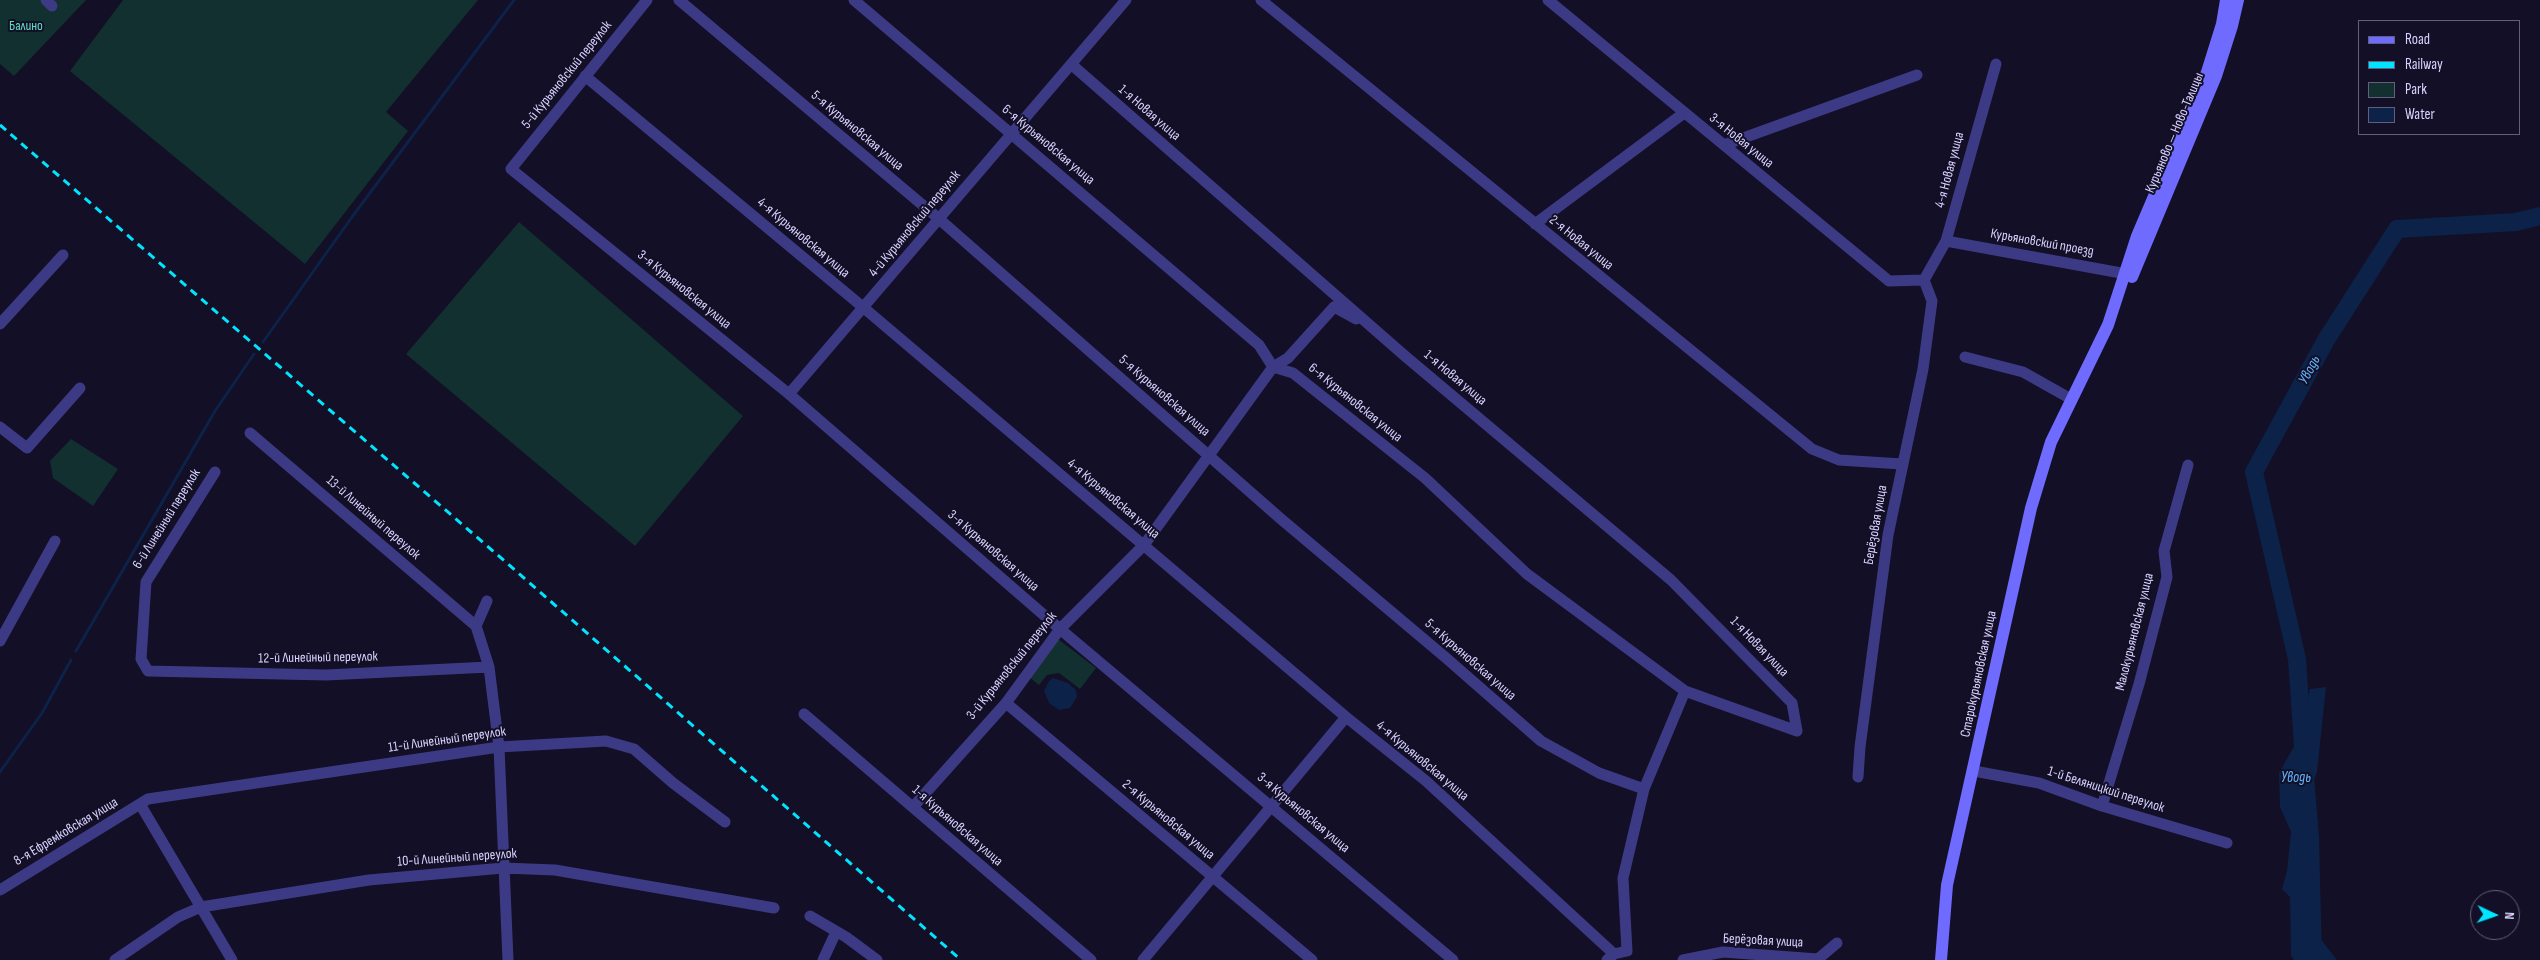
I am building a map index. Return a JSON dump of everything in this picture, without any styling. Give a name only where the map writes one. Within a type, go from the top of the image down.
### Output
[{"type":"main road","name":"Курьяново — Ново-Талицы","points":[[2137,236],[2206,72],[2219,32],[2226,0]]},
{"type":"main road","name":"Курьяново — Ново-Талицы","points":[[2129,274],[2216,76],[2238,0]]},
{"type":"main road","name":"Старокурьяновская улица","points":[[1941,960],[1947,885],[1974,771],[2031,508],[2052,442],[2108,325],[2129,274],[2137,236]]},
{"type":"street","name":"5-й Курьяновский переулок","points":[[511,169],[647,0]]},
{"type":"street","name":"5-я Курьяновская улица","points":[[679,0],[938,218],[1540,741],[1599,773],[1644,789]]},
{"type":"street","name":"6-я Курьяновская улица","points":[[854,0],[1259,345],[1273,367],[1293,372],[1425,478],[1527,574],[1686,691],[1797,731]]},
{"type":"street","name":"4-й Курьяновский переулок","points":[[789,394],[1126,0]]},
{"type":"street","name":"2-я Новая улица","points":[[1261,0],[1812,450],[1839,460],[1902,464]]},
{"type":"street","name":"3-я Новая улица","points":[[1548,0],[1889,281],[1924,280]]},
{"type":"street","name":"4-я Новая улица","points":[[1924,280],[1946,241],[1996,64]]},
{"type":"street","name":"1-я Новая улица","points":[[1067,69],[1671,580],[1792,703],[1797,731]]},
{"type":"street","points":[[1724,146],[1917,75]]},
{"type":"street","name":"4-я Курьяновская улица","points":[[585,76],[864,308],[1346,717],[1426,781],[1610,957]]},
{"type":"street","points":[[1535,224],[1684,113]]},
{"type":"street","name":"3-я Курьяновская улица","points":[[511,169],[789,394],[1060,628],[1453,960]]},
{"type":"street","name":"Курьяновский проезд","points":[[1946,241],[2129,274]]},
{"type":"street","points":[[0,324],[63,255]]},
{"type":"street","name":"Берёзовая улица","points":[[1858,777],[1860,747],[1887,545],[1923,368],[1932,301],[1924,280]]},
{"type":"street","name":"3-й Курьяновский переулок","points":[[913,807],[1006,703],[1060,628],[1144,545],[1273,367],[1288,358],[1334,307],[1376,330]]},
{"type":"street","points":[[1965,357],[2023,372],[2071,399]]},
{"type":"street","points":[[0,427],[27,448],[80,388]]},
{"type":"street","name":"13-й Линейный переулок","points":[[250,433],[476,626]]},
{"type":"street","name":"Малокурьяновская улица","points":[[2102,806],[2138,684],[2166,577],[2164,551],[2188,465]]},
{"type":"street","name":"6-й Линейный переулок","points":[[148,671],[141,659],[146,582],[215,472]]},
{"type":"street","points":[[0,641],[55,542]]},
{"type":"street","points":[[487,600],[476,626],[489,667],[499,747],[508,960]]},
{"type":"street","name":"12-й Линейный переулок","points":[[148,671],[326,675],[489,667]]},
{"type":"street","points":[[1610,957],[1627,951],[1623,878],[1644,789],[1686,691]]},
{"type":"street","name":"2-я Курьяновская улица","points":[[1006,703],[1312,960]]},
{"type":"street","name":"1-я Курьяновская улица","points":[[804,714],[1090,960]]},
{"type":"street","points":[[1143,960],[1346,717]]},
{"type":"street","name":"11-й Линейный переулок","points":[[144,802],[499,747],[606,741],[634,749],[673,783],[725,822]]},
{"type":"street","name":"1-й Беляницкий переулок","points":[[1974,771],[2039,783],[2102,806],[2227,843]]},
{"type":"street","points":[[144,802],[232,960]]},
{"type":"street","name":"8-я Ефремковская улица","points":[[0,890],[144,802]]},
{"type":"street","name":"10-й Линейный переулок","points":[[115,960],[178,917],[201,907],[369,880],[503,868],[555,870],[774,908]]},
{"type":"street","points":[[810,916],[877,960]]},
{"type":"street","points":[[823,960],[836,932]]},
{"type":"street","name":"Берёзовая улица","points":[[1683,960],[1723,952],[1818,959],[1837,943]]},
{"type":"green space","name":"Балино","points":[[0,0],[86,0],[14,76],[0,64]]},
{"type":"green space","points":[[123,0],[478,0],[386,112],[408,131],[305,264],[70,71]]},
{"type":"green space","points":[[519,222],[743,416],[635,546],[406,354]]},
{"type":"green space","points":[[71,439],[118,469],[93,506],[53,478],[50,461]]},
{"type":"green space","points":[[1058,639],[1096,668],[1080,689],[1059,673],[1047,675],[1039,685],[1029,677]]},
{"type":"water","points":[[1053,678],[1068,683],[1076,690],[1077,697],[1070,708],[1059,710],[1049,703],[1044,691],[1049,681]]},
{"type":"water","name":"Уводь","points":[[2326,687],[2317,772],[2300,818],[2310,837],[2306,878],[2313,929],[2337,960],[2294,960],[2291,956],[2290,897],[2282,889],[2287,871],[2291,832],[2280,807],[2279,773],[2297,741],[2310,689]]},
{"type":"waterway","points":[[263,342],[352,217],[514,0]]},
{"type":"waterway","name":"Уводь","points":[[2303,747],[2297,659],[2254,472],[2326,340],[2397,229],[2516,222],[2540,216]]},
{"type":"waterway","points":[[76,651],[215,411],[254,354]]},
{"type":"waterway","points":[[0,772],[42,713],[71,660]]},
{"type":"waterway","name":"Уводь","points":[[2305,776],[2310,837],[2313,960]]},
{"type":"railway","points":[[0,125],[508,564],[961,960]]}]
